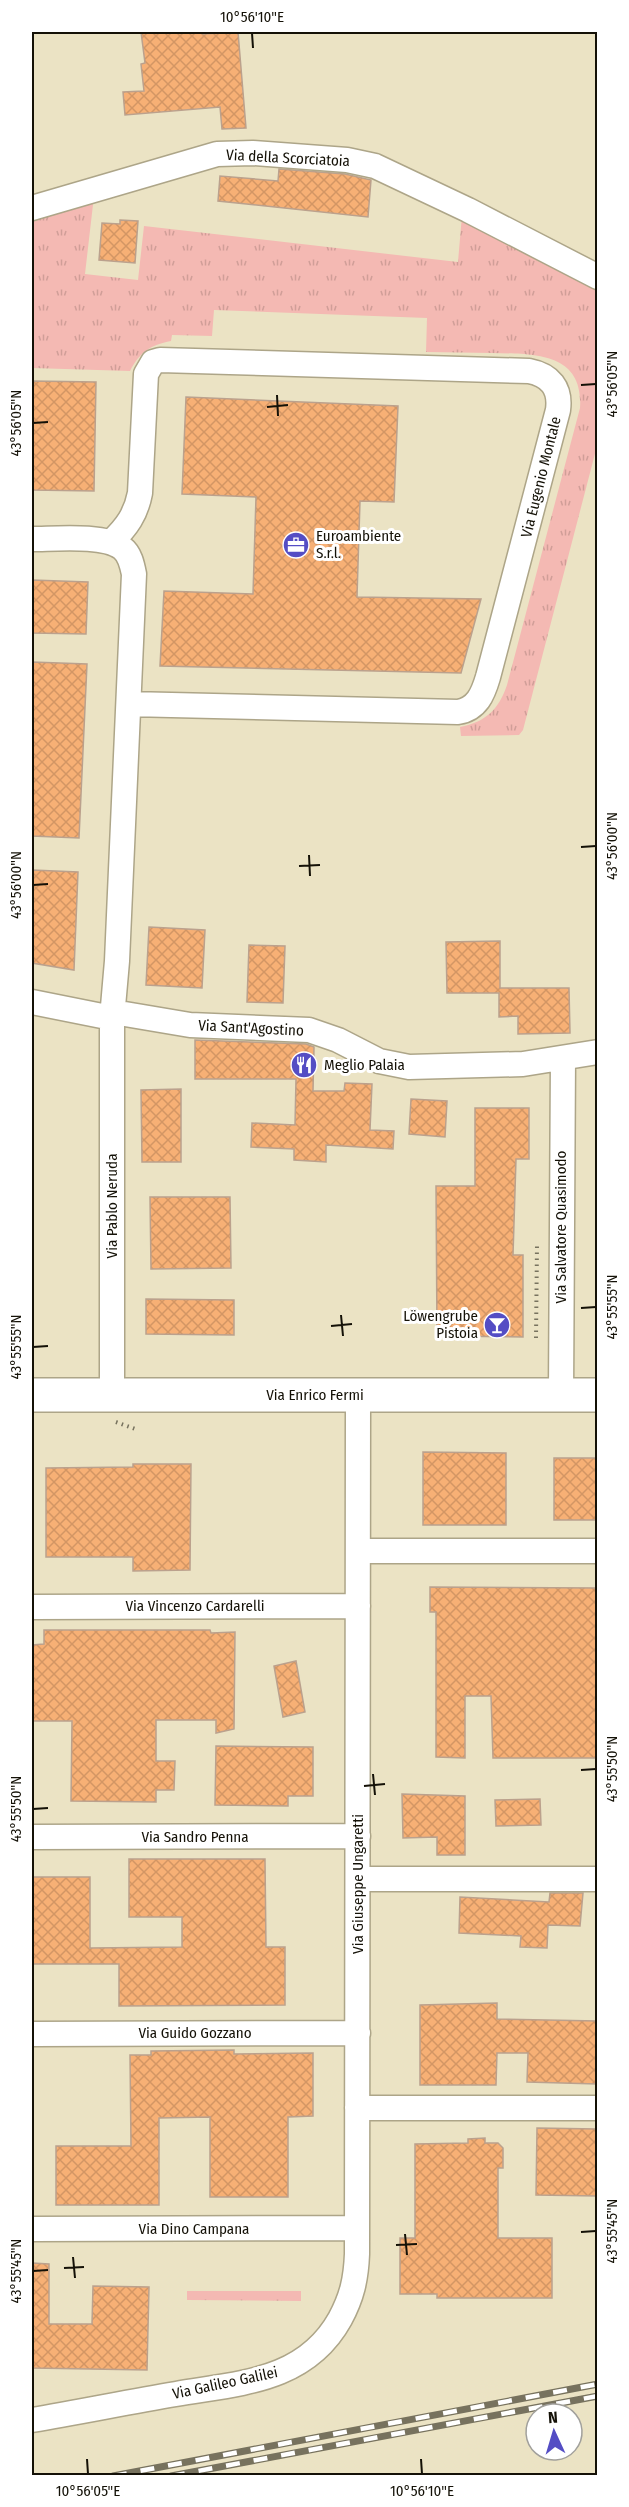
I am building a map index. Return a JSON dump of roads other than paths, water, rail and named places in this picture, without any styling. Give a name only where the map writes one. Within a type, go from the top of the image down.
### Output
[{"type":"street","name":"Via della Scorciatoia","points":[[32,208],[217,154],[253,153],[340,159],[375,166],[468,210],[597,277]]},
{"type":"street","name":"Via Eugenio Montale","points":[[111,542],[124,530],[136,511],[140,493],[146,374],[153,363],[160,360],[539,373],[553,382],[559,395],[555,423],[485,687],[471,708],[458,712],[129,704]]},
{"type":"street","points":[[32,539],[111,542],[124,549],[134,574],[117,961],[112,1015]]},
{"type":"street","name":"Via Sant'Agostino","points":[[32,1002],[190,1025],[309,1030],[338,1040],[379,1061],[403,1066],[464,1067],[523,1064],[597,1052]]},
{"type":"street","name":"Via Pablo Neruda","points":[[112,1015],[112,1395]]},
{"type":"street","name":"Via Salvatore Quasimodo","points":[[561,1395],[563,1058]]},
{"type":"street","name":"Via Enrico Fermi","points":[[32,1395],[597,1395]]},
{"type":"street","name":"Via Giuseppe Ungaretti","points":[[357,2228],[358,1396]]},
{"type":"street","points":[[358,1551],[597,1551]]},
{"type":"street","name":"Via Vincenzo Cardarelli","points":[[32,1607],[358,1606]]},
{"type":"street","name":"Via Sandro Penna","points":[[32,1837],[358,1836]]},
{"type":"street","points":[[358,1879],[597,1879]]},
{"type":"street","name":"Via Guido Gozzano","points":[[32,2034],[357,2033]]},
{"type":"street","points":[[357,2108],[597,2108]]},
{"type":"street","name":"Via Dino Campana","points":[[32,2229],[357,2228]]},
{"type":"street","name":"Via Galileo Galilei","points":[[32,2420],[247,2381],[277,2374],[295,2366],[308,2358],[324,2342],[347,2307],[355,2284],[357,2228]]},
{"type":"railway","points":[[113,2476],[598,2384]]},
{"type":"railway","points":[[171,2476],[598,2396]]},
{"type":"place","name":"Euroambiente S.r.l.","points":[[296,545]]},
{"type":"place","name":"Meglio Palaia","points":[[304,1065]]},
{"type":"place","name":"Löwengrube Pistoia","points":[[497,1325]]}]
